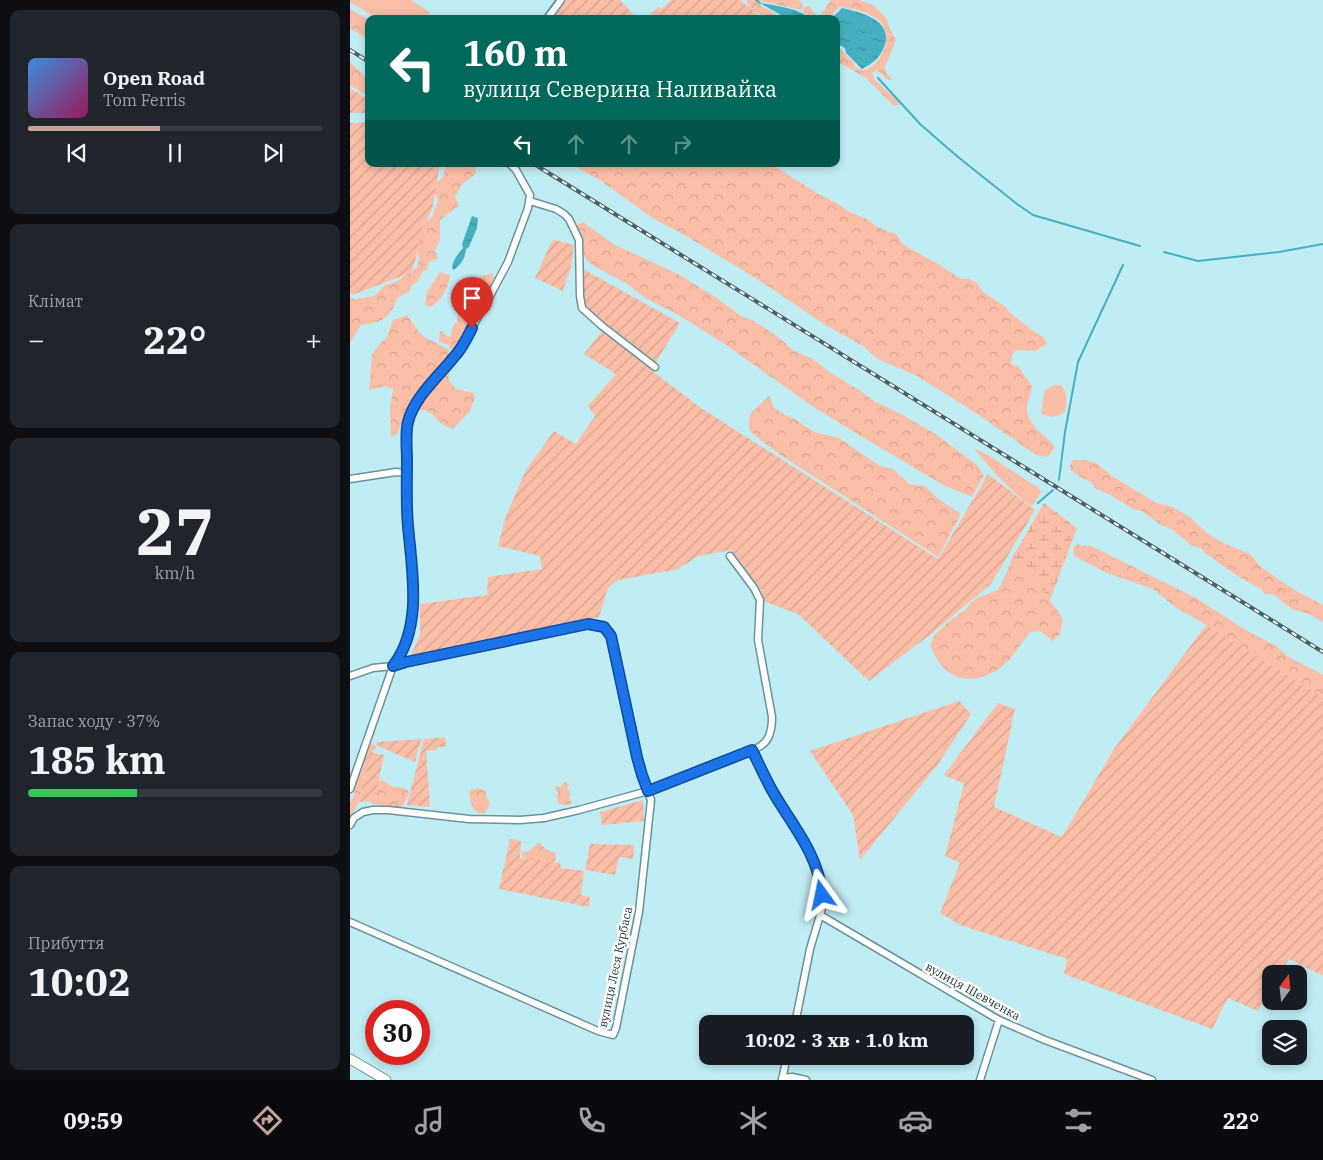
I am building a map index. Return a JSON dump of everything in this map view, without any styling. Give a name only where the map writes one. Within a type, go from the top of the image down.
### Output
[{"type":"street","points":[[550,15],[561,0]]},
{"type":"street","points":[[350,789],[393,666],[400,657],[406,642],[411,614],[413,585],[408,524],[408,423],[429,384],[456,356],[508,262],[530,201],[527,187],[512,167]]},
{"type":"street","points":[[530,201],[556,209],[569,219],[579,240],[582,308],[654,367]]},
{"type":"street","points":[[350,478],[396,472],[407,473]]},
{"type":"street","points":[[350,825],[354,818],[363,812],[373,810],[470,819],[520,820],[544,818],[648,791],[761,747],[770,738],[772,717],[758,640],[760,600],[754,588],[730,556]]},
{"type":"street","name":"вулиця Леся Курбаса","points":[[350,922],[598,1031],[613,1035],[616,1028],[639,912],[652,800],[637,757],[611,636],[604,627],[588,624],[393,666]]},
{"type":"street","points":[[350,676],[373,668],[393,666]]},
{"type":"street","points":[[752,750],[772,791],[805,842],[821,884],[823,905],[810,949],[797,1015]]},
{"type":"street","name":"вулиця Шевченка","points":[[820,915],[999,1020],[1045,1040],[1152,1080]]},
{"type":"street","points":[[980,1080],[999,1020]]},
{"type":"street","points":[[350,1059],[386,1080]]},
{"type":"street","points":[[785,1065],[782,1079],[792,1077],[806,1080]]},
{"type":"green space","points":[[350,0],[411,0],[430,12],[428,15],[371,15],[350,2]]},
{"type":"green space","points":[[567,0],[620,0],[634,15],[555,15]]},
{"type":"green space","points":[[671,0],[740,0],[758,15],[649,15],[658,7],[661,9]]},
{"type":"green space","points":[[746,0],[796,0],[800,1],[803,5],[801,10],[761,1],[757,3],[777,15],[762,15],[749,8]]},
{"type":"green space","points":[[831,0],[859,0],[873,5],[886,18],[896,40],[885,67],[887,74],[893,80],[888,80],[878,71],[872,72],[874,79],[900,105],[893,105],[865,77],[840,63],[840,49],[854,63],[856,68],[868,69],[877,61],[886,43],[886,32],[879,21],[860,11],[839,7],[832,15],[821,15]]},
{"type":"green space","points":[[809,6],[818,15],[807,15],[803,12],[804,7]]},
{"type":"green space","points":[[350,9],[365,18],[365,37],[350,28]]},
{"type":"green space","points":[[350,62],[365,77],[365,94],[350,85]]},
{"type":"green space","points":[[350,88],[365,97],[365,113],[350,113]]},
{"type":"green space","points":[[365,122],[365,167],[439,167],[432,210],[422,228],[412,270],[405,275],[352,295],[350,291],[350,123]]},
{"type":"green space","points":[[445,167],[475,167],[476,174],[461,185],[455,197],[459,205],[440,220],[440,240],[435,250],[438,258],[429,262],[427,269],[422,272],[419,280],[412,285],[409,292],[397,298],[394,307],[388,314],[377,322],[361,325],[350,343],[350,298],[357,299],[374,296],[385,285],[396,282],[417,267],[419,259],[417,248],[423,224],[432,217],[438,201],[433,189],[435,184],[443,177]]},
{"type":"green space","points":[[576,167],[776,167],[849,212],[865,218],[888,232],[895,233],[904,245],[961,279],[970,279],[977,283],[983,292],[1006,307],[1009,312],[1043,337],[1047,344],[1035,351],[1015,350],[1011,364],[1019,367],[1032,387],[1027,406],[1031,422],[1055,447],[1048,457],[1036,455],[976,413],[917,376],[878,359],[863,346],[827,326],[757,279],[654,219],[601,181]]},
{"type":"green space","points":[[583,222],[615,245],[678,274],[717,298],[741,316],[756,322],[794,351],[811,358],[872,400],[934,433],[976,464],[984,475],[972,497],[943,485],[854,432],[812,406],[726,345],[682,317],[647,299],[627,284],[586,260],[575,226]]},
{"type":"green space","points":[[555,240],[574,245],[571,267],[563,291],[535,278],[552,241]]},
{"type":"green space","points":[[583,269],[680,323],[651,370],[701,408],[938,559],[988,474],[1035,510],[991,584],[931,634],[869,681],[798,614],[763,601],[761,590],[731,550],[698,556],[678,569],[618,580],[608,588],[599,617],[410,657],[420,635],[420,604],[487,595],[488,577],[542,569],[540,556],[498,546],[506,516],[526,470],[554,431],[576,444],[595,416],[588,406],[616,374],[584,354],[606,326],[585,308]]},
{"type":"green space","points":[[440,272],[450,275],[448,284],[441,297],[430,307],[425,305],[427,292]]},
{"type":"green space","points":[[492,273],[494,278],[490,288],[483,297],[478,313],[453,351],[451,351],[449,345],[439,342],[440,332],[442,331],[448,337],[451,336],[453,326],[457,322],[460,305],[472,290],[473,279]]},
{"type":"green space","points":[[407,315],[421,335],[449,350],[449,381],[456,389],[473,393],[475,398],[470,411],[453,429],[445,426],[432,414],[423,410],[406,414],[397,434],[391,437],[390,410],[393,389],[385,386],[369,390],[372,355],[387,337],[393,320]]},
{"type":"green space","points":[[1054,385],[1061,385],[1065,391],[1065,412],[1054,416],[1041,414],[1045,390]]},
{"type":"green space","points":[[769,396],[774,408],[785,415],[795,419],[814,432],[839,438],[880,466],[893,469],[909,484],[925,486],[937,498],[961,514],[938,557],[782,456],[754,435],[749,428],[750,414]]},
{"type":"green space","points":[[976,449],[1039,488],[1041,492],[1034,504],[1031,506],[1009,487],[981,458]]},
{"type":"green space","points":[[1073,460],[1085,460],[1098,464],[1112,476],[1156,503],[1173,507],[1191,518],[1207,533],[1223,543],[1250,554],[1261,567],[1296,591],[1323,605],[1323,622],[1309,614],[1292,609],[1272,594],[1265,594],[1261,589],[1239,577],[1205,553],[1201,548],[1192,546],[1173,530],[1161,525],[1142,511],[1133,509],[1095,488],[1091,482],[1071,470],[1070,466]]},
{"type":"green space","points":[[997,466],[1010,473],[1017,474],[1035,490],[1036,495],[1033,497],[1026,496],[1021,488],[1010,481],[1008,475],[994,468]]},
{"type":"green space","points":[[1044,503],[1077,528],[1050,600],[1038,583],[1012,558]]},
{"type":"green space","points":[[1077,544],[1089,545],[1196,598],[1247,631],[1275,645],[1287,656],[1323,675],[1323,697],[1175,607],[1153,589],[1107,573],[1074,556],[1073,548]]},
{"type":"green space","points":[[1012,558],[1038,583],[1063,619],[1060,634],[1053,641],[1040,631],[1030,632],[1009,660],[994,672],[976,678],[958,677],[950,673],[937,659],[930,646],[934,636],[975,599],[998,590]]},
{"type":"green space","points":[[1206,625],[1323,697],[1323,976],[1308,968],[1308,965],[1301,965],[1289,959],[1285,965],[1262,965],[1262,1004],[1258,1011],[1228,998],[1212,1029],[1064,974],[1067,959],[960,925],[940,913],[960,863],[945,856],[964,784],[944,775],[998,703],[1015,709],[994,807],[1062,837],[1114,749]]},
{"type":"green space","points":[[959,701],[971,714],[936,767],[860,860],[853,815],[810,751]]},
{"type":"green space","points":[[445,737],[446,747],[437,747],[437,750],[426,751],[430,807],[407,805],[424,739]]},
{"type":"green space","points":[[421,739],[415,762],[376,745],[377,742]]},
{"type":"green space","points":[[371,743],[376,748],[370,754],[359,801],[350,820],[350,802],[354,796],[354,785],[362,771],[363,756],[367,751],[368,744]]},
{"type":"green space","points":[[370,752],[384,755],[374,801],[359,802]]},
{"type":"green space","points":[[382,780],[393,787],[405,788],[408,791],[409,794],[402,807],[392,809],[371,803],[377,782]]},
{"type":"green space","points":[[565,782],[569,784],[567,789],[571,793],[569,798],[572,803],[569,805],[559,804],[556,795],[559,793],[555,789],[556,786],[561,787]]},
{"type":"green space","points":[[478,788],[486,791],[490,803],[485,813],[477,812],[472,804],[469,793],[471,790]]},
{"type":"green space","points":[[643,800],[644,821],[602,825],[600,812]]},
{"type":"green space","points":[[510,839],[521,841],[520,858],[560,863],[561,868],[584,871],[581,895],[590,897],[589,907],[499,889]]},
{"type":"green space","points":[[539,842],[545,849],[555,853],[556,859],[554,862],[548,863],[523,858],[523,852],[529,851]]},
{"type":"green space","points":[[590,844],[634,845],[633,859],[619,857],[615,875],[585,870]]},
{"type":"water","points":[[760,3],[780,6],[806,15],[781,15]]},
{"type":"water","points":[[842,8],[867,15],[881,24],[885,30],[886,38],[878,58],[862,69],[846,53],[845,48],[840,45],[840,15],[835,15]]},
{"type":"water","points":[[472,216],[478,218],[477,228],[469,247],[466,249],[465,256],[453,270],[454,261],[463,248],[462,244]]},
{"type":"waterway","points":[[545,15],[556,0]]},
{"type":"waterway","points":[[756,0],[760,3]]},
{"type":"waterway","points":[[878,78],[920,124],[958,157],[1033,215],[1140,246]]},
{"type":"waterway","points":[[1164,252],[1198,261],[1279,252],[1323,244]]},
{"type":"waterway","points":[[1059,480],[1065,432],[1078,362],[1123,265]]},
{"type":"waterway","points":[[1038,503],[1053,490]]},
{"type":"railway","points":[[350,50],[365,59]]},
{"type":"railway","points":[[539,167],[1323,652]]},
{"type":"route","points":[[472,328],[456,356],[429,384],[408,423],[408,524],[413,585],[410,627],[400,657],[393,666],[588,624],[604,627],[611,636],[637,757],[648,791],[752,750],[772,791],[805,842],[821,884],[822,895]]}]
